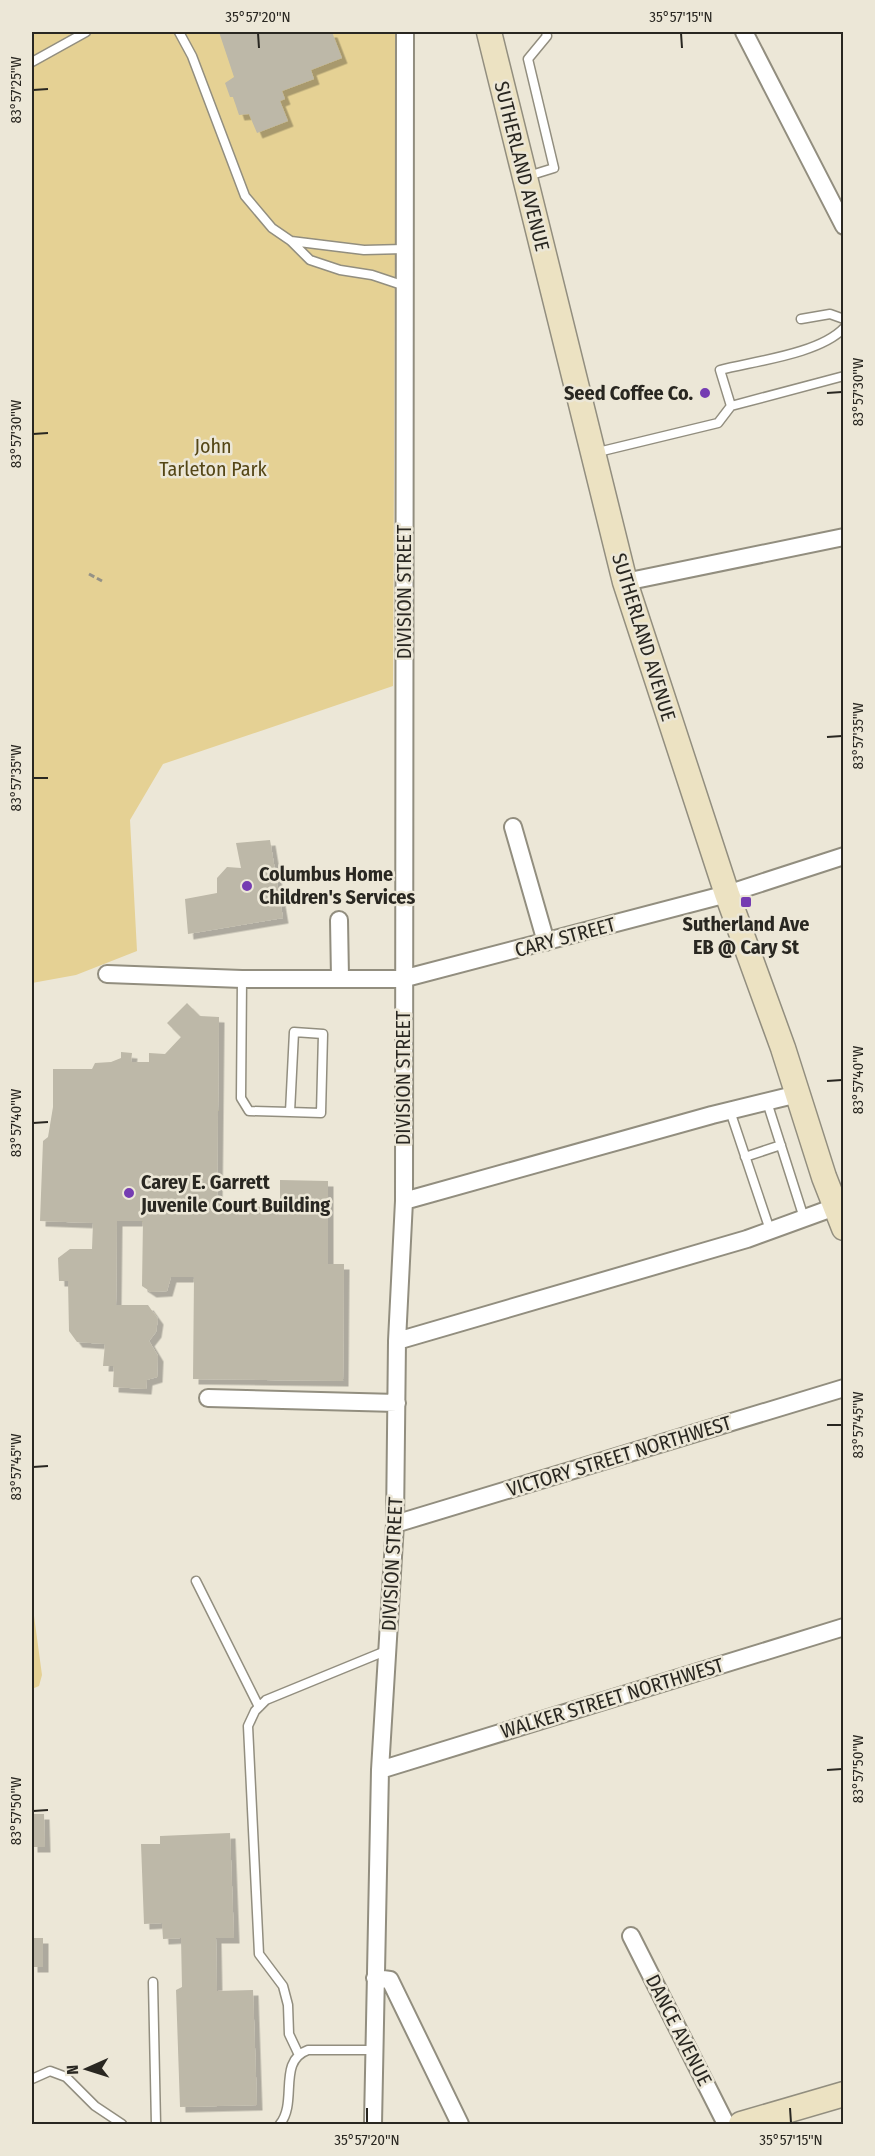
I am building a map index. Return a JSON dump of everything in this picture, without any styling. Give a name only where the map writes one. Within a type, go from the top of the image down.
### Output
[{"type":"street","name":"DIVISION STREET","points":[[373,2124],[374,2050],[382,1979],[380,1770],[395,1524],[397,1341],[404,1201],[402,979],[405,32]]},
{"type":"street","name":"SUTHERLAND AVENUE","points":[[489,32],[625,582],[727,894],[839,1218]]},
{"type":"street","points":[[744,32],[843,226]]},
{"type":"street","points":[[625,582],[843,537]]},
{"type":"street","points":[[513,827],[546,942]]},
{"type":"street","name":"CARY STREET","points":[[107,974],[242,979],[402,979],[727,894],[843,856]]},
{"type":"street","points":[[339,920],[340,978]]},
{"type":"street","points":[[404,1201],[798,1094]]},
{"type":"street","points":[[397,1341],[804,1218],[839,1218]]},
{"type":"street","name":"VICTORY STREET NORTHWEST","points":[[395,1524],[843,1388]]},
{"type":"street","points":[[208,1398],[396,1402]]},
{"type":"street","name":"WALKER STREET NORTHWEST","points":[[380,1770],[843,1627]]},
{"type":"street","name":"DANCE AVENUE","points":[[632,1935],[726,2124]]},
{"type":"street","points":[[382,1979],[460,2124]]},
{"type":"street","points":[[741,2124],[843,2094]]},
{"type":"lane","points":[[32,62],[86,32]]},
{"type":"lane","points":[[179,32],[192,56],[245,196],[272,228],[291,241],[310,260],[340,270],[372,275],[405,286]]},
{"type":"lane","points":[[525,177],[554,168],[528,59],[547,36],[546,32]]},
{"type":"lane","points":[[291,241],[364,250],[404,249]]},
{"type":"lane","points":[[801,319],[830,314],[843,319]]},
{"type":"lane","points":[[730,406],[720,370],[818,346],[836,336],[843,328]]},
{"type":"lane","points":[[593,453],[718,423],[730,406],[843,376]]},
{"type":"lane","points":[[242,979],[241,1098],[249,1111],[321,1113],[323,1034],[294,1032],[290,1112]]},
{"type":"lane","points":[[767,1102],[804,1218]]},
{"type":"lane","points":[[730,1111],[770,1230]]},
{"type":"lane","points":[[745,1157],[781,1145]]},
{"type":"lane","points":[[196,1581],[259,1707]]},
{"type":"lane","points":[[298,2053],[289,2034],[288,2005],[283,1986],[259,1954],[248,1726],[266,1700],[388,1650]]},
{"type":"lane","points":[[153,1982],[156,2124]]},
{"type":"lane","points":[[281,2124],[286,2115],[289,2099],[291,2062],[298,2053],[308,2050],[374,2050]]},
{"type":"lane","points":[[32,2079],[51,2071],[66,2078],[95,2106],[122,2124]]},
{"type":"path","points":[[89,574],[102,581]]},
{"type":"green space","name":"John Tarleton Park","points":[[32,32],[396,32],[393,686],[163,764],[130,820],[137,951],[76,975],[32,983]]},
{"type":"green space","points":[[32,1601],[42,1675],[39,1686],[32,1689]]},
{"type":"building","points":[[219,32],[332,32],[342,58],[311,70],[314,79],[282,91],[285,99],[280,101],[288,121],[257,133],[249,114],[239,115],[233,97],[230,97],[225,83],[234,77]]},
{"type":"building","name":"Columbus Home Children's Services","points":[[270,840],[283,918],[188,934],[185,899],[217,893],[217,878],[227,867],[241,868],[236,843]]},
{"type":"building","name":"Carey E. Garrett Juvenile Court Building","points":[[187,1003],[200,1016],[219,1017],[217,1206],[280,1207],[280,1180],[328,1181],[328,1264],[344,1264],[343,1381],[193,1379],[194,1277],[171,1277],[167,1291],[151,1292],[142,1286],[143,1221],[117,1221],[116,1305],[148,1305],[158,1319],[156,1332],[149,1341],[158,1356],[157,1377],[147,1380],[146,1389],[113,1387],[114,1366],[103,1366],[105,1344],[77,1342],[69,1331],[68,1281],[59,1281],[58,1258],[70,1249],[92,1249],[93,1223],[40,1221],[43,1141],[48,1137],[53,1107],[53,1069],[92,1069],[95,1063],[111,1062],[121,1058],[121,1052],[132,1053],[131,1062],[149,1062],[149,1053],[165,1054],[181,1037],[167,1023]]},
{"type":"building","points":[[32,1814],[44,1814],[45,1847],[32,1847]]},
{"type":"building","points":[[230,1833],[234,1938],[216,1938],[217,1991],[253,1990],[257,2105],[180,2107],[176,1990],[182,1987],[181,1938],[163,1939],[162,1923],[144,1924],[141,1844],[160,1844],[160,1836]]},
{"type":"building","points":[[32,1938],[43,1938],[43,1967],[32,1967]]},
{"type":"place","name":"Seed Coffee Co.","points":[[705,393]]},
{"type":"place","name":"Columbus Home Children's Services","points":[[247,886]]},
{"type":"place","name":"Sutherland Ave EB @ Cary St","points":[[746,902]]},
{"type":"place","name":"Carey E. Garrett Juvenile Court Building","points":[[129,1193]]}]
